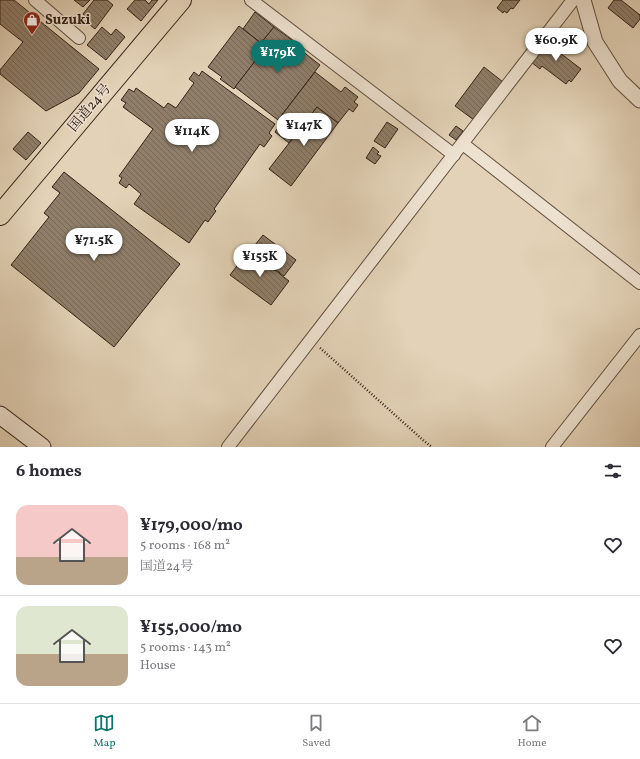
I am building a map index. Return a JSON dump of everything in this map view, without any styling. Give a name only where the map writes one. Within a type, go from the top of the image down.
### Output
[{"type":"highway","name":"国道24号","points":[[0,215],[181,0]]},
{"type":"main road","points":[[0,415],[42,447]]},
{"type":"street","points":[[36,0],[79,38]]},
{"type":"street","points":[[251,0],[454,155]]},
{"type":"street","points":[[228,447],[573,0]]},
{"type":"street","points":[[582,0],[596,42],[620,81],[640,100]]},
{"type":"street","points":[[463,144],[640,283]]},
{"type":"street","points":[[552,447],[640,335]]},
{"type":"path","points":[[311,340],[424,442],[432,447]]},
{"type":"building","points":[[0,0],[14,0],[99,69],[79,93],[46,111],[0,74],[0,70],[23,42],[0,24]]},
{"type":"building","points":[[74,0],[90,0],[83,7]]},
{"type":"building","points":[[94,0],[107,0],[113,5],[95,29],[85,21],[88,18],[83,14]]},
{"type":"building","points":[[135,0],[145,0],[149,4],[152,0],[158,0],[141,21],[127,9]]},
{"type":"building","points":[[503,0],[520,0],[513,9],[511,8],[507,13],[504,11],[503,13],[497,8]]},
{"type":"building","points":[[614,0],[621,0],[640,15],[640,19],[633,28],[608,8]]},
{"type":"building","points":[[255,12],[274,27],[261,43],[243,29]]},
{"type":"building","points":[[239,26],[266,47],[234,89],[220,79],[222,77],[208,67]]},
{"type":"building","points":[[102,27],[111,35],[116,29],[125,37],[106,60],[87,45]]},
{"type":"building","points":[[274,27],[304,49],[302,51],[320,65],[278,120],[235,87],[266,47],[261,43]]},
{"type":"building","points":[[550,36],[564,49],[560,53],[581,69],[571,82],[569,80],[566,84],[542,66],[540,69],[531,62]]},
{"type":"building","points":[[484,67],[503,82],[474,120],[455,106]]},
{"type":"building","points":[[202,71],[275,124],[269,133],[272,136],[264,147],[260,144],[214,209],[216,211],[208,222],[205,220],[189,243],[134,204],[141,194],[129,184],[126,188],[119,183],[122,178],[119,176],[153,129],[123,107],[126,103],[121,100],[129,89],[134,92],[136,88],[164,108],[168,103],[176,108],[194,83],[189,79],[194,72],[199,76]]},
{"type":"building","points":[[315,72],[341,92],[345,87],[358,97],[354,102],[358,105],[353,112],[349,109],[338,123],[317,107],[289,143],[275,132],[282,122],[278,120]]},
{"type":"building","points":[[317,107],[338,123],[291,186],[269,169]]},
{"type":"building","points":[[387,122],[398,129],[385,148],[374,141]]},
{"type":"building","points":[[456,126],[463,131],[456,140],[449,135]]},
{"type":"building","points":[[28,132],[41,143],[26,160],[13,149]]},
{"type":"building","points":[[373,147],[379,152],[377,154],[381,156],[375,164],[366,158]]},
{"type":"building","points":[[64,172],[180,264],[114,347],[11,265],[49,217],[44,213],[60,193],[52,187]]},
{"type":"building","points":[[263,235],[296,260],[284,276],[251,250]]},
{"type":"building","points":[[249,250],[289,281],[271,305],[230,275]]},
{"type":"place","name":"Suzuki","points":[[32,35]]}]
